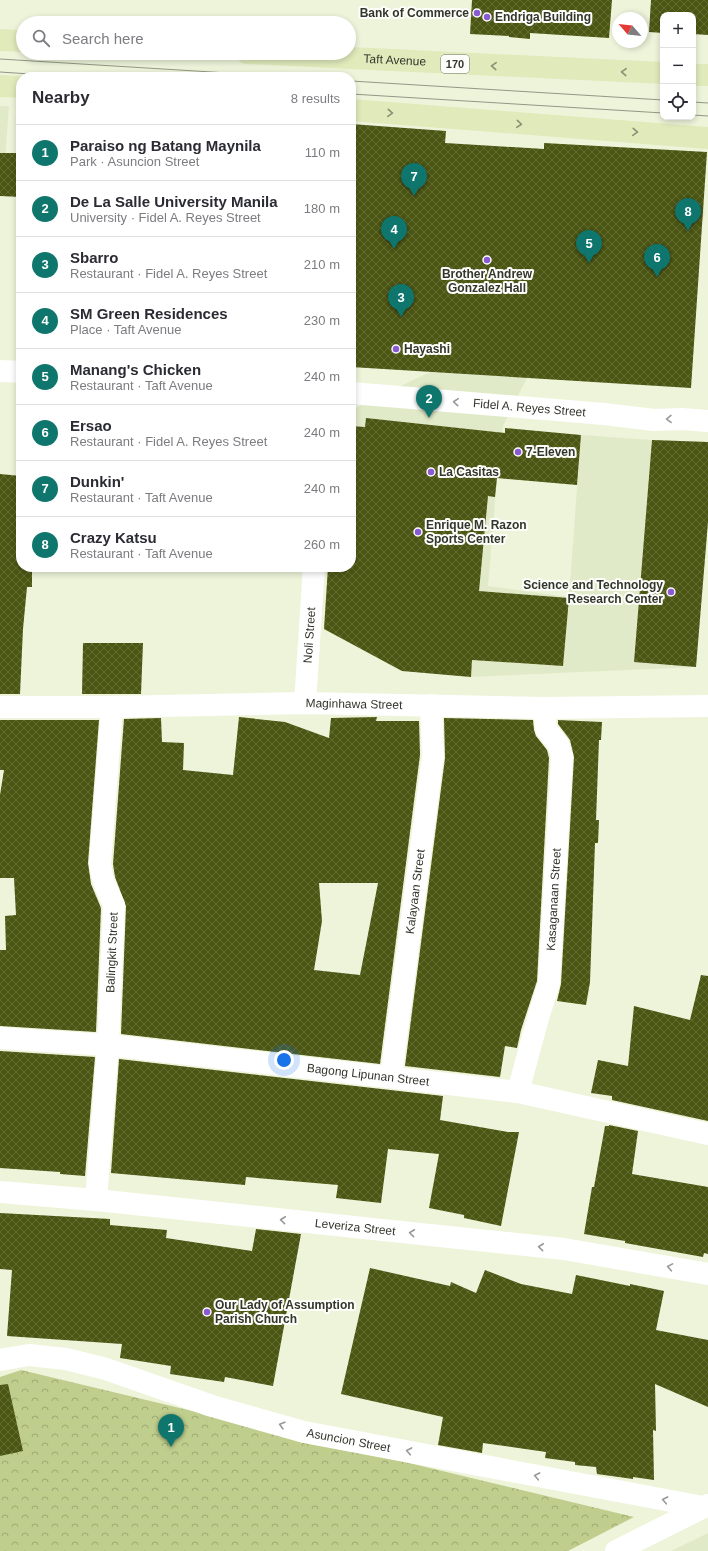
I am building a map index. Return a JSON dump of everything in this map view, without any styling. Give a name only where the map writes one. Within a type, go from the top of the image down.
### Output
[{"type":"main road","points":[[0,40],[16,41]]},
{"type":"main road","name":"Taft Avenue","points":[[356,58],[660,73]]},
{"type":"main road","points":[[696,75],[708,75]]},
{"type":"main road","points":[[0,86],[16,87]]},
{"type":"main road","points":[[356,110],[708,138]]},
{"type":"street","points":[[0,371],[16,372]]},
{"type":"street","name":"Fidel A. Reyes Street","points":[[356,393],[604,414],[654,420],[682,419],[708,421]]},
{"type":"street","name":"Noli Street","points":[[305,702],[314,572]]},
{"type":"street","name":"Maginhawa Street","points":[[0,706],[112,707],[305,702],[544,708],[708,706]]},
{"type":"street","name":"Kalayaan Street","points":[[391,1078],[433,756],[431,705]]},
{"type":"street","name":"Balingkit Street","points":[[96,1200],[108,1045],[114,905],[104,886],[100,864],[112,707]]},
{"type":"street","name":"Kasaganaan Street","points":[[518,1092],[549,983],[552,946],[553,896],[562,756],[558,744],[546,729],[544,708]]},
{"type":"street","name":"Bagong Lipunan Street","points":[[0,1038],[108,1045],[518,1092],[708,1134]]},
{"type":"street","name":"Leveriza Street","points":[[0,1192],[96,1200],[564,1249],[708,1274]]},
{"type":"street","name":"Asuncion Street","points":[[0,1360],[29,1355],[66,1358],[106,1369],[212,1406],[304,1432],[706,1506]]},
{"type":"street","points":[[616,1551],[706,1506]]},
{"type":"shaded area","points":[[0,106],[9,106],[3,191],[0,190]]},
{"type":"shaded area","points":[[448,143],[544,149],[527,378],[503,426],[500,443],[488,586],[569,597],[581,435],[708,442],[708,522],[696,667],[471,677],[402,671],[324,629],[328,572],[356,572],[356,408],[430,372]]},
{"type":"shaded area","points":[[708,1533],[708,1551],[671,1551]]},
{"type":"green space","points":[[21,1370],[634,1517],[568,1551],[0,1551],[0,1377]]},
{"type":"building","points":[[472,0],[612,0],[609,38],[530,33],[530,39],[509,36],[470,34]]},
{"type":"building","points":[[651,0],[708,0],[708,35],[696,34],[696,12],[660,12],[660,33],[649,32]]},
{"type":"building","points":[[356,124],[446,131],[445,143],[544,149],[544,143],[707,152],[691,388],[356,367]]},
{"type":"building","points":[[0,153],[16,153],[16,197],[0,196]]},
{"type":"building","name":"Enrique M. Razon Sports Center","points":[[366,418],[505,433],[505,428],[581,435],[577,485],[497,478],[495,497],[488,496],[479,591],[569,598],[563,666],[472,660],[471,677],[402,671],[324,629],[328,572],[356,572],[356,426],[365,427]]},
{"type":"building","name":"Science and Technology Research Center","points":[[652,440],[708,442],[708,522],[696,667],[634,662]]},
{"type":"building","points":[[0,474],[16,476],[16,572],[32,572],[32,587],[27,587],[23,629],[20,694],[0,694]]},
{"type":"building","points":[[83,643],[143,643],[141,694],[82,694]]},
{"type":"building","points":[[239,717],[285,722],[329,738],[331,718],[377,717],[376,721],[419,721],[420,755],[380,1064],[121,1034],[126,906],[115,877],[113,864],[124,719],[161,718],[162,742],[184,743],[183,770],[233,775]],"holes":[[[319,883],[378,883],[360,975],[314,970],[322,921]]]},
{"type":"building","points":[[444,718],[533,720],[536,736],[547,750],[549,758],[537,981],[521,1030],[517,1048],[505,1046],[500,1077],[405,1066],[445,758]]},
{"type":"building","points":[[0,720],[99,720],[88,863],[91,884],[101,908],[96,1032],[0,1026],[0,950],[6,950],[5,916],[16,915],[14,878],[0,878],[0,795],[4,770],[0,770]]},
{"type":"building","points":[[558,720],[602,722],[601,740],[599,740],[596,820],[599,820],[598,843],[595,843],[590,982],[586,1005],[557,1001],[561,984],[574,757],[570,740],[558,724]]},
{"type":"building","points":[[701,975],[708,976],[708,1121],[612,1100],[612,1096],[591,1093],[598,1060],[628,1066],[634,1006],[690,1020]]},
{"type":"building","points":[[0,1051],[95,1057],[85,1176],[60,1174],[60,1172],[0,1168]]},
{"type":"building","points":[[119,1059],[443,1096],[440,1120],[508,1132],[519,1132],[501,1226],[464,1218],[464,1215],[429,1208],[439,1154],[388,1149],[381,1203],[336,1198],[338,1185],[246,1177],[245,1185],[111,1173]]},
{"type":"building","points":[[609,1125],[638,1131],[632,1174],[708,1187],[708,1254],[704,1253],[703,1257],[584,1234],[605,1126]]},
{"type":"building","points":[[0,1213],[110,1219],[110,1225],[167,1230],[166,1238],[252,1251],[256,1229],[301,1234],[273,1386],[225,1377],[224,1382],[170,1374],[171,1366],[120,1358],[122,1344],[7,1336],[12,1270],[0,1269]]},
{"type":"building","points":[[370,1268],[450,1286],[451,1282],[476,1293],[485,1270],[521,1284],[572,1294],[576,1275],[664,1291],[656,1330],[708,1340],[708,1407],[655,1384],[656,1431],[653,1430],[654,1480],[633,1477],[633,1479],[597,1474],[596,1467],[575,1465],[575,1462],[545,1458],[546,1452],[483,1443],[482,1453],[438,1445],[443,1417],[341,1394]]},
{"type":"building","points":[[8,1384],[23,1451],[0,1456],[0,1385]]},
{"type":"tram line","points":[[0,59],[16,60]]},
{"type":"tram line","points":[[16,60],[212,72]]},
{"type":"tram line","points":[[0,72],[16,73]]},
{"type":"tram line","points":[[356,81],[660,100]]},
{"type":"tram line","points":[[356,94],[660,113]]},
{"type":"tram line","points":[[696,102],[708,103]]},
{"type":"tram line","points":[[696,115],[708,116]]},
{"type":"place","name":"Bank of Commerce","points":[[477,13]]},
{"type":"place","name":"Endriga Building","points":[[487,17]]},
{"type":"place","name":"Dunkin'","points":[[414,196]]},
{"type":"place","name":"Crazy Katsu","points":[[688,231]]},
{"type":"place","name":"SM Green Residences","points":[[394,249]]},
{"type":"place","name":"Brother Andrew Gonzalez Hall","points":[[487,260]]},
{"type":"place","name":"Manang's Chicken","points":[[589,263]]},
{"type":"place","name":"Ersao","points":[[657,277]]},
{"type":"place","name":"Sbarro","points":[[401,317]]},
{"type":"place","name":"Hayashi","points":[[396,349]]},
{"type":"place","name":"De La Salle University Manila","points":[[429,418]]},
{"type":"place","name":"7-Eleven","points":[[518,452]]},
{"type":"place","name":"La Casitas","points":[[431,472]]},
{"type":"place","name":"Enrique M. Razon Sports Center","points":[[418,532]]},
{"type":"place","name":"Science and Technology Research Center","points":[[671,592]]},
{"type":"place","name":"Our Lady of Assumption Parish Church","points":[[207,1312]]},
{"type":"place","name":"Paraiso ng Batang Maynila","points":[[171,1447]]}]
